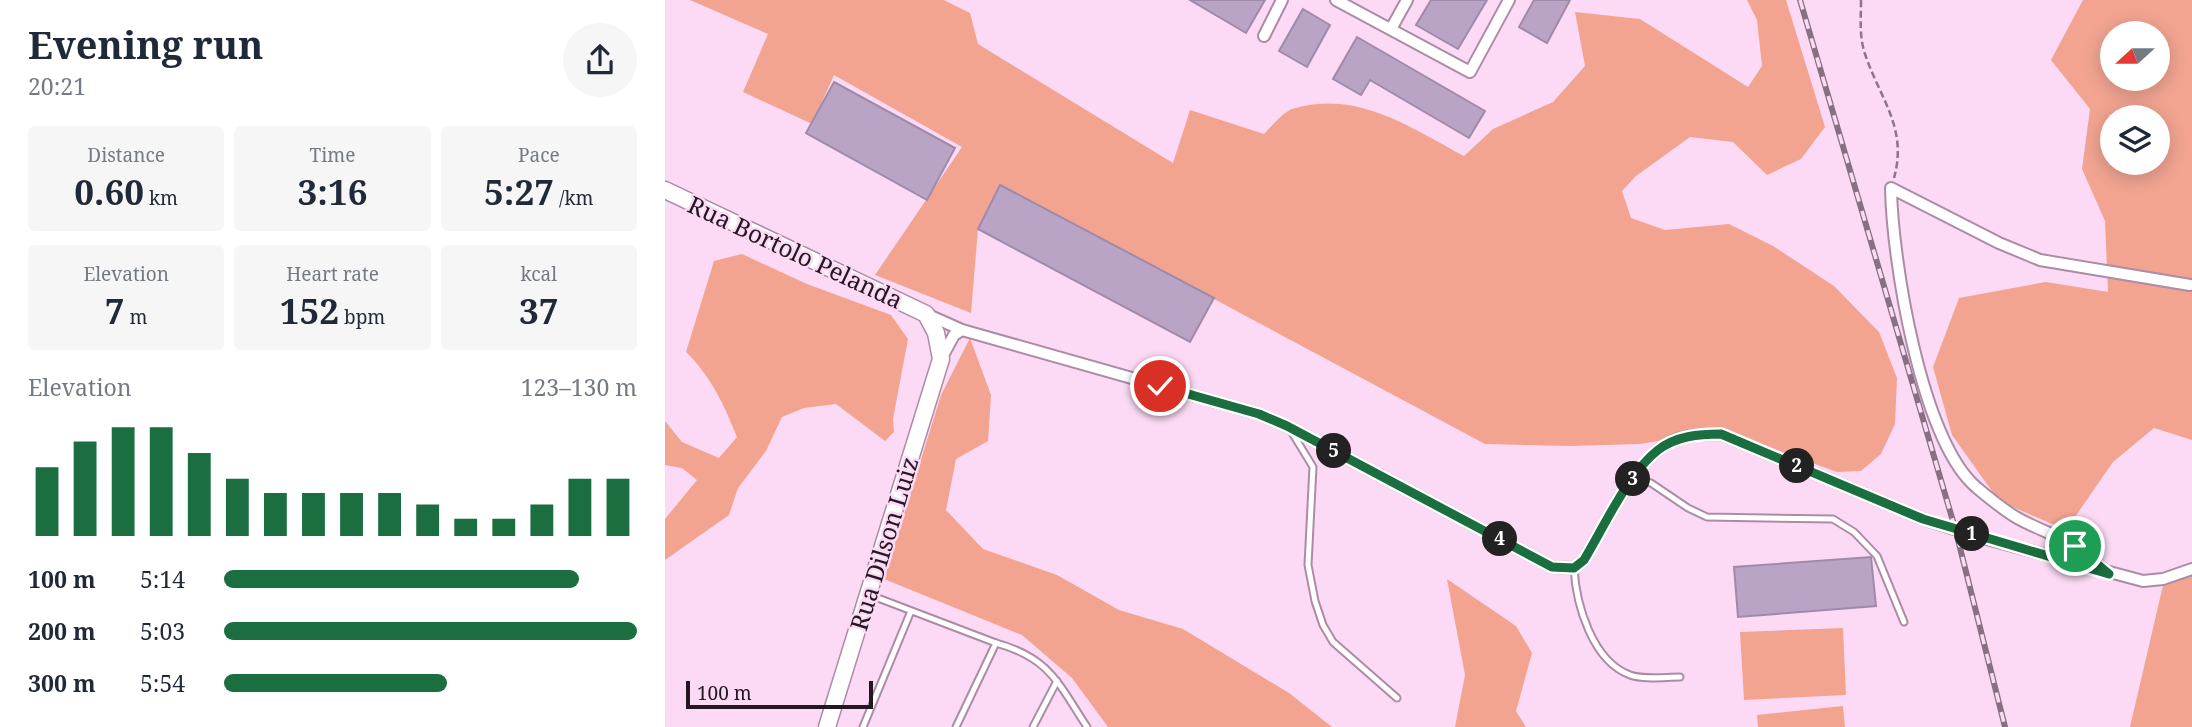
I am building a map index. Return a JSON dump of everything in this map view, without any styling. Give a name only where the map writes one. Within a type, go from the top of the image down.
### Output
[{"type":"street","points":[[1264,36],[1282,0]]},
{"type":"street","points":[[1336,0],[1470,72],[1509,0]]},
{"type":"street","points":[[1391,29],[1407,0]]},
{"type":"street","points":[[2109,574],[2075,546],[2015,516],[1983,492],[1973,484],[1948,448],[1928,397],[1909,326],[1891,215],[1891,188],[1999,243],[2040,260],[2190,285]]},
{"type":"street","name":"Rua Bortolo Pelanda","points":[[665,190],[962,330],[1259,414],[1287,426],[1552,567],[1574,568]]},
{"type":"street","name":"Rua Bortolo Pelanda","points":[[926,314],[936,334],[941,359]]},
{"type":"street","points":[[941,359],[954,335],[962,330]]},
{"type":"street","name":"Rua Dilson Luiz","points":[[827,727],[870,596],[941,359]]},
{"type":"street","points":[[1574,568],[1584,560],[1633,479],[1658,450],[1682,438],[1721,434],[1923,519],[1983,538],[2143,581],[2163,579],[2192,569]]},
{"type":"lane","points":[[1287,426],[1309,455],[1313,467],[1308,565],[1315,601],[1324,625],[1333,642],[1397,698]]},
{"type":"lane","points":[[1633,479],[1651,483],[1688,509],[1707,517],[1833,519],[1854,532],[1877,556],[1904,622]]},
{"type":"lane","points":[[1574,568],[1575,589],[1602,655],[1632,676],[1680,677]]},
{"type":"lane","points":[[870,596],[1023,651],[1038,661],[1056,681],[1087,727]]},
{"type":"lane","points":[[863,727],[911,611]]},
{"type":"lane","points":[[957,727],[996,643]]},
{"type":"lane","points":[[1033,727],[1056,681]]},
{"type":"path","points":[[1861,0],[1860,32],[1865,53],[1899,137],[1899,160],[1891,188]]},
{"type":"shaded area","points":[[690,0],[944,0],[970,13],[978,44],[1173,163],[1190,110],[1264,134],[1288,111],[1316,104],[1360,107],[1382,114],[1464,156],[1493,129],[1553,102],[1585,66],[1575,12],[1640,19],[1748,87],[1762,66],[1757,20],[1747,0],[1786,0],[1825,127],[1801,159],[1767,175],[1733,142],[1690,137],[1636,176],[1622,191],[1631,218],[1665,230],[1729,224],[1773,246],[1834,286],[1879,332],[1897,378],[1895,424],[1881,454],[1861,471],[1837,472],[1722,430],[1640,444],[1485,444],[1001,185],[978,229],[971,313],[875,275],[962,147],[834,75],[812,124],[743,92],[768,34]]},
{"type":"shaded area","points":[[2083,0],[2192,0],[2192,440],[2154,428],[2113,462],[2066,530],[1999,501],[1952,435],[1933,367],[1959,298],[2046,282],[2108,292],[2105,221],[2082,169],[2090,109],[2051,60]]},
{"type":"shaded area","points":[[742,254],[807,284],[891,315],[908,339],[893,419],[894,432],[885,441],[836,404],[804,408],[782,417],[766,451],[738,488],[729,515],[665,560],[665,519],[697,480],[682,468],[665,465],[665,421],[682,442],[719,458],[737,437],[716,391],[686,352],[714,261]]},
{"type":"shaded area","points":[[970,338],[991,395],[988,441],[956,459],[946,510],[983,549],[1057,575],[1119,610],[1183,629],[1289,693],[1332,727],[1108,727],[1072,678],[1022,635],[884,579],[941,395]]},
{"type":"shaded area","points":[[2192,571],[2192,727],[2130,727],[2164,581]]},
{"type":"shaded area","points":[[1447,579],[1516,626],[1532,653],[1516,711],[1526,727],[1455,727],[1465,675]]},
{"type":"shaded area","points":[[1843,628],[1846,695],[1744,700],[1740,632]]},
{"type":"shaded area","points":[[1843,706],[1845,727],[1758,727],[1757,715]]},
{"type":"building","points":[[1190,0],[1265,0],[1246,33]]},
{"type":"building","points":[[1431,0],[1487,0],[1458,49],[1416,25]]},
{"type":"building","points":[[1534,0],[1570,0],[1547,43],[1519,27]]},
{"type":"building","points":[[1303,9],[1330,25],[1307,67],[1279,51]]},
{"type":"building","points":[[1357,37],[1485,111],[1469,138],[1370,80],[1361,95],[1333,79]]},
{"type":"building","points":[[834,82],[955,148],[927,200],[806,133]]},
{"type":"building","points":[[1000,185],[1214,298],[1190,342],[978,229]]},
{"type":"building","points":[[1871,557],[1876,606],[1738,617],[1734,567]]},
{"type":"railway","points":[[1800,0],[1955,528],[2005,727]]},
{"type":"route","points":[[1160,386],[1259,414],[1287,426],[1552,567],[1574,568],[1584,560],[1633,479],[1658,450],[1682,438],[1699,434],[1721,434],[1923,519],[2109,574],[2075,546]]}]
